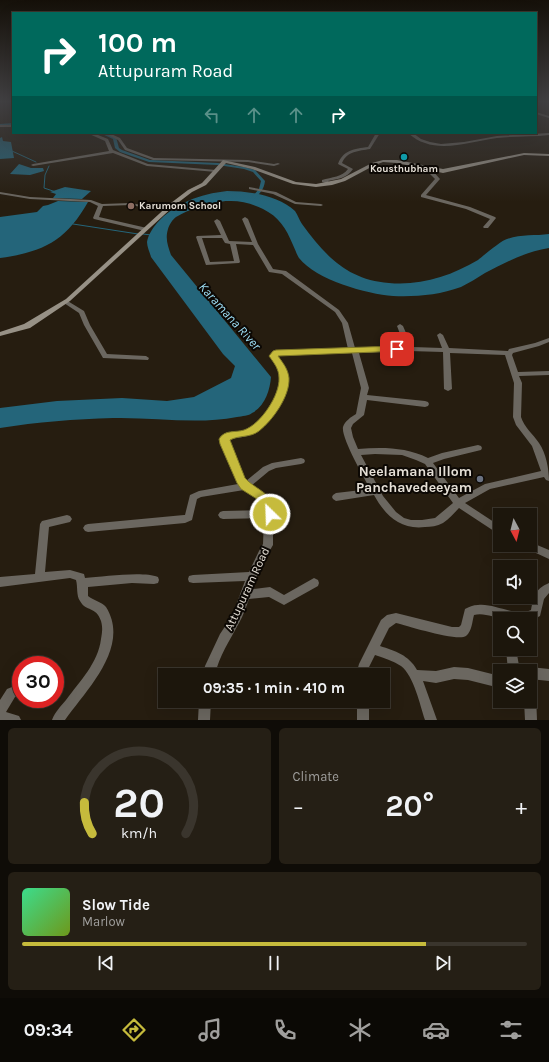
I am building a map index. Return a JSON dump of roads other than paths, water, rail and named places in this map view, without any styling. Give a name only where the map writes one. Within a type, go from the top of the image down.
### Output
[{"type":"main road","points":[[0,334],[27,326],[66,302],[186,193],[204,184],[220,166],[262,170],[286,181],[316,185],[349,178],[366,167],[383,161],[400,162],[429,170],[443,171],[524,154],[549,154]]},
{"type":"street","points":[[93,135],[107,140],[109,149],[112,152]]},
{"type":"street","points":[[110,135],[120,139],[126,149],[153,159],[220,166]]},
{"type":"street","points":[[328,183],[324,181],[350,172],[351,169],[340,164],[342,157],[346,153],[369,148],[377,135]]},
{"type":"street","points":[[413,135],[424,141],[444,144],[466,143],[499,137],[539,135]]},
{"type":"street","points":[[33,165],[112,152],[147,165],[220,166],[255,162],[274,166],[278,164]]},
{"type":"street","points":[[429,170],[438,179],[423,196],[468,208],[493,218],[486,227]]},
{"type":"street","points":[[251,188],[269,192],[295,203],[321,205]]},
{"type":"street","points":[[0,193],[40,199],[78,200],[101,205],[131,204],[166,211]]},
{"type":"street","points":[[101,205],[96,218],[145,230]]},
{"type":"street","points":[[245,219],[255,244],[271,271],[284,272],[337,311],[345,323],[363,378],[364,397],[360,415],[350,423],[348,428],[356,452],[377,491],[393,517],[403,522],[415,525],[439,520],[458,503],[488,486],[547,475],[536,445],[519,423],[517,417],[518,384],[509,360],[509,353],[517,349],[537,345],[549,340]]},
{"type":"street","points":[[217,221],[227,242],[255,244]]},
{"type":"street","points":[[224,236],[197,237],[208,264],[237,262],[233,243]]},
{"type":"street","points":[[66,302],[82,312],[87,325],[105,356],[146,358]]},
{"type":"street","points":[[400,326],[409,349]]},
{"type":"street","points":[[440,335],[446,350],[448,389]]},
{"type":"street","name":"Attupuram Road","points":[[211,668],[224,638],[236,619],[252,576],[268,544],[270,514],[269,505],[264,498],[245,486],[240,480],[224,439],[229,436],[245,434],[255,429],[274,408],[282,392],[284,379],[282,367],[273,356],[276,353],[409,349],[509,353]]},
{"type":"street","points":[[515,374],[549,373]]},
{"type":"street","points":[[364,397],[425,404]]},
{"type":"street","points":[[428,462],[442,456],[478,448]]},
{"type":"street","points":[[356,452],[382,450],[398,451],[412,454],[428,462],[458,503],[493,526]]},
{"type":"street","points":[[88,528],[185,519],[189,517],[193,497],[199,494],[245,486],[266,469],[275,465],[300,461]]},
{"type":"street","points":[[336,497],[377,491]]},
{"type":"street","points":[[224,515],[270,514]]},
{"type":"street","points":[[40,576],[45,524],[67,519]]},
{"type":"street","points":[[537,549],[549,555]]},
{"type":"street","points":[[0,582],[40,576],[70,574],[80,577],[83,583],[82,596],[84,601],[101,609],[108,629],[100,661],[93,673],[58,720]]},
{"type":"street","points":[[193,579],[252,576]]},
{"type":"street","points":[[83,583],[132,579],[154,580]]},
{"type":"street","points":[[246,595],[270,592],[284,600],[314,582]]},
{"type":"street","points":[[536,612],[539,598],[544,590],[549,588]]},
{"type":"street","points":[[364,668],[385,624],[390,619],[396,618],[452,632],[462,632],[466,627],[468,612],[481,609],[493,613]]},
{"type":"street","points":[[372,649],[402,660],[408,664],[416,675],[418,686],[432,720]]},
{"type":"street","points":[[416,675],[436,677],[454,673],[468,674],[493,680]]},
{"type":"street","points":[[537,674],[549,675]]},
{"type":"street","points":[[0,711],[12,693]]},
{"type":"street","points":[[204,720],[205,708]]},
{"type":"street","points":[[363,708],[364,720]]},
{"type":"street","points":[[531,708],[531,720]]},
{"type":"street","points":[[0,716],[16,720]]},
{"type":"water","points":[[2,137],[3,141],[11,142],[14,158],[0,159],[0,138]]},
{"type":"water","points":[[19,164],[31,168],[43,168],[44,171],[30,175],[10,174]]},
{"type":"water","points":[[65,187],[91,191],[82,199],[53,198],[56,194],[50,192]]},
{"type":"water","points":[[227,191],[253,193],[280,201],[295,211],[311,236],[329,256],[350,271],[361,277],[374,281],[401,284],[435,279],[468,266],[505,240],[517,236],[549,234],[549,248],[532,252],[500,265],[453,290],[419,296],[382,295],[356,289],[329,279],[307,266],[299,258],[288,233],[278,219],[263,209],[247,203],[235,201],[218,202],[195,208],[176,217],[169,226],[167,239],[171,255],[271,377],[266,397],[257,410],[249,415],[222,419],[191,421],[99,418],[42,422],[0,428],[0,408],[57,401],[122,398],[167,401],[194,397],[231,378],[235,366],[223,354],[151,257],[147,242],[155,225],[172,210],[198,197]]},
{"type":"water","points":[[58,201],[88,202],[71,226],[52,242],[29,252],[0,258],[0,217],[37,212],[43,206]]},
{"type":"waterway","points":[[106,135],[115,138],[117,148],[121,151],[150,161],[218,164],[254,171],[263,181],[263,184],[261,189],[252,199]]},
{"type":"waterway","points":[[12,151],[36,162]]},
{"type":"waterway","points":[[49,166],[45,175],[44,188],[56,192]]},
{"type":"waterway","points":[[73,224],[138,234]]},
{"type":"waterway","points":[[143,234],[151,235]]},
{"type":"place","name":"Kousthubham","points":[[404,157]]},
{"type":"place","name":"Karumom School","points":[[131,206]]},
{"type":"place","name":"Neelamana Illom Panchavedeeyam","points":[[480,479]]},
{"type":"water label","name":"Karamana River","points":[[230,316]]}]
